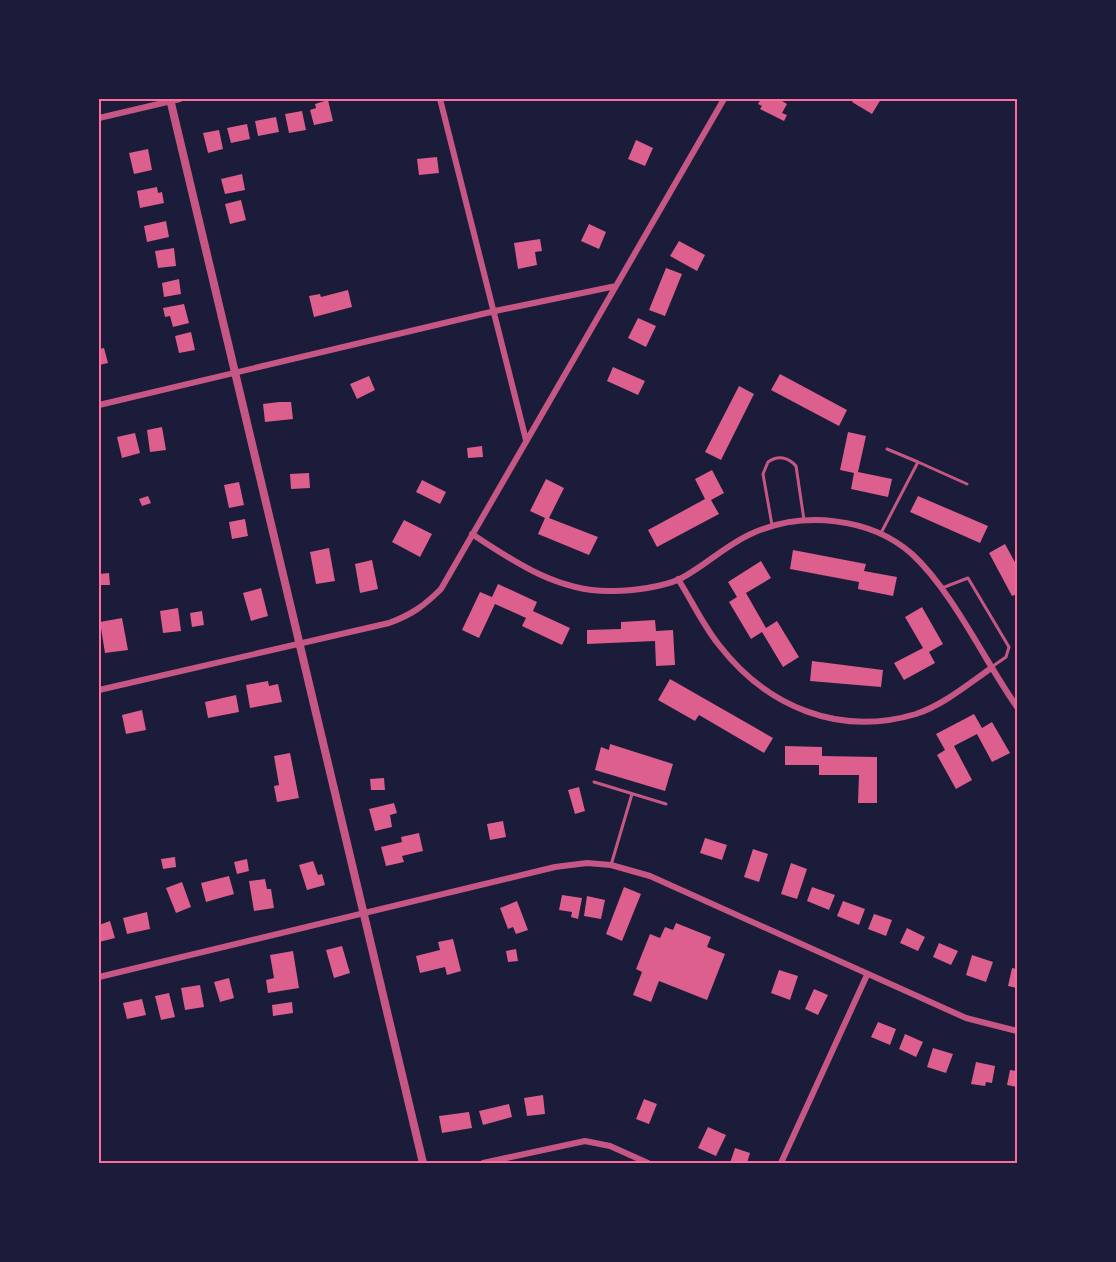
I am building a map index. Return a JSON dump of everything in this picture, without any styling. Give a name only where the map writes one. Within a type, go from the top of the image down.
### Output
[{"type":"street","points":[[99,118],[180,99]]},
{"type":"street","points":[[440,99],[526,441]]},
{"type":"street","points":[[99,690],[389,623],[412,615],[441,589],[724,99]]},
{"type":"street","points":[[170,100],[423,1163]]},
{"type":"street","points":[[99,405],[495,311],[616,286]]},
{"type":"street","points":[[472,534],[515,563],[547,578],[582,588],[612,591],[678,579],[752,533],[772,527],[804,520],[828,520],[854,525],[880,534],[909,552],[929,572],[1017,708]]},
{"type":"street","points":[[678,579],[718,644],[741,670],[766,693],[795,708],[823,717],[855,721],[885,720],[918,713],[953,694],[990,669]]},
{"type":"street","points":[[99,977],[555,867],[587,863],[611,864],[627,867],[660,880],[966,1018],[1017,1031]]},
{"type":"street","points":[[781,1163],[867,975]]},
{"type":"street","points":[[483,1163],[585,1141],[610,1146],[648,1163]]},
{"type":"lane","points":[[886,448],[967,484]]},
{"type":"lane","points":[[772,527],[763,474],[768,462],[778,457],[796,466],[804,520]]},
{"type":"lane","points":[[880,534],[918,462]]},
{"type":"lane","points":[[941,589],[968,578],[1009,647],[1006,657],[990,669]]},
{"type":"lane","points":[[594,782],[666,804]]},
{"type":"lane","points":[[611,864],[632,794]]},
{"type":"building","points":[[761,99],[779,99],[787,104],[782,113],[787,115],[784,121],[760,109],[762,106],[758,104]]},
{"type":"building","points":[[854,99],[881,99],[872,114],[852,102]]},
{"type":"building","points":[[328,100],[333,121],[314,125],[310,110],[316,108],[315,104]]},
{"type":"building","points":[[302,111],[306,130],[289,133],[285,114]]},
{"type":"building","points":[[276,117],[279,132],[258,136],[255,121]]},
{"type":"building","points":[[247,124],[250,139],[231,143],[227,128]]},
{"type":"building","points":[[219,130],[223,149],[208,153],[203,133]]},
{"type":"building","points":[[636,140],[653,148],[645,166],[628,159]]},
{"type":"building","points":[[148,149],[152,170],[134,174],[129,153]]},
{"type":"building","points":[[437,157],[439,173],[419,175],[417,159]]},
{"type":"building","points":[[242,174],[245,190],[225,194],[221,179]]},
{"type":"building","points":[[157,187],[158,193],[162,192],[164,203],[140,208],[137,191]]},
{"type":"building","points":[[241,200],[246,220],[230,224],[225,204]]},
{"type":"building","points":[[166,221],[169,237],[147,242],[144,226]]},
{"type":"building","points":[[589,224],[606,232],[599,249],[581,241]]},
{"type":"building","points":[[540,239],[542,251],[535,252],[537,265],[518,269],[514,243]]},
{"type":"building","points":[[679,241],[705,255],[697,271],[670,256]]},
{"type":"building","points":[[174,248],[176,266],[158,268],[155,251]]},
{"type":"building","points":[[666,268],[682,274],[665,316],[649,310]]},
{"type":"building","points":[[179,279],[181,294],[164,297],[162,283]]},
{"type":"building","points":[[348,290],[352,307],[314,317],[309,296],[320,294],[321,297]]},
{"type":"building","points":[[184,304],[189,323],[173,327],[170,316],[165,317],[163,308]]},
{"type":"building","points":[[638,318],[656,326],[646,347],[628,338]]},
{"type":"building","points":[[191,332],[195,350],[179,353],[175,336]]},
{"type":"building","points":[[104,348],[108,363],[99,365],[99,349]]},
{"type":"building","points":[[613,367],[645,381],[638,395],[607,381]]},
{"type":"building","points":[[780,374],[847,410],[839,426],[771,390]]},
{"type":"building","points":[[369,376],[375,390],[357,399],[350,384]]},
{"type":"building","points":[[739,386],[754,394],[721,460],[705,452]]},
{"type":"building","points":[[291,402],[293,419],[265,422],[263,404]]},
{"type":"building","points":[[162,427],[166,450],[150,452],[147,430]]},
{"type":"building","points":[[848,432],[866,436],[858,472],[892,479],[888,497],[851,489],[854,473],[840,470]]},
{"type":"building","points":[[135,433],[140,453],[122,458],[117,437]]},
{"type":"building","points":[[482,446],[483,457],[468,458],[467,448]]},
{"type":"building","points":[[712,470],[724,493],[711,500],[719,514],[657,547],[648,530],[705,499],[695,479]]},
{"type":"building","points":[[309,473],[310,488],[291,489],[290,474]]},
{"type":"building","points":[[546,479],[564,488],[549,518],[598,537],[589,555],[538,534],[545,518],[530,511]]},
{"type":"building","points":[[422,480],[446,492],[440,504],[416,492]]},
{"type":"building","points":[[239,482],[244,505],[229,508],[224,485]]},
{"type":"building","points":[[148,496],[151,503],[142,506],[139,499]]},
{"type":"building","points":[[918,496],[988,526],[980,543],[910,512]]},
{"type":"building","points":[[245,519],[248,536],[232,539],[229,522]]},
{"type":"building","points":[[404,520],[432,534],[420,557],[392,542]]},
{"type":"building","points":[[1005,544],[1017,566],[1017,594],[1012,596],[989,553]]},
{"type":"building","points":[[329,548],[335,581],[316,584],[310,552]]},
{"type":"building","points":[[793,550],[866,564],[864,571],[897,577],[893,596],[858,589],[859,582],[790,569]]},
{"type":"building","points":[[372,560],[378,589],[360,593],[355,564]]},
{"type":"building","points":[[761,561],[771,578],[746,593],[766,628],[777,621],[799,657],[783,667],[762,632],[751,639],[729,602],[737,597],[728,582]]},
{"type":"building","points":[[109,573],[110,585],[99,585],[99,574]]},
{"type":"building","points":[[498,584],[537,602],[533,611],[570,628],[562,645],[522,626],[526,618],[495,604],[479,638],[462,630],[480,592],[492,597]]},
{"type":"building","points":[[261,588],[268,616],[251,621],[243,593]]},
{"type":"building","points":[[922,607],[943,644],[929,652],[935,663],[904,680],[894,663],[923,648],[905,617]]},
{"type":"building","points":[[178,608],[181,631],[163,633],[160,611]]},
{"type":"building","points":[[202,611],[204,625],[192,627],[190,613]]},
{"type":"building","points":[[122,618],[128,650],[105,653],[100,622]]},
{"type":"building","points":[[655,620],[656,631],[673,630],[675,665],[656,666],[655,641],[587,644],[587,630],[621,629],[621,622]]},
{"type":"building","points":[[812,661],[883,670],[881,687],[810,681]]},
{"type":"building","points":[[670,679],[773,738],[764,753],[699,715],[695,721],[658,700]]},
{"type":"building","points":[[268,681],[269,686],[278,684],[282,702],[250,708],[246,685]]},
{"type":"building","points":[[236,695],[239,712],[208,718],[205,702]]},
{"type":"building","points":[[142,710],[146,730],[126,734],[122,715]]},
{"type":"building","points":[[974,714],[982,728],[992,722],[1010,753],[992,762],[977,734],[954,746],[972,780],[956,789],[937,755],[945,750],[936,734]]},
{"type":"building","points":[[610,744],[673,764],[665,791],[595,770],[601,747],[609,750]]},
{"type":"building","points":[[785,746],[822,747],[822,756],[877,757],[877,803],[858,803],[859,775],[819,775],[819,765],[785,765]]},
{"type":"building","points":[[290,753],[299,798],[277,802],[274,786],[279,785],[274,756]]},
{"type":"building","points":[[384,778],[385,790],[371,790],[370,779]]},
{"type":"building","points":[[579,787],[585,811],[575,814],[568,790]]},
{"type":"building","points":[[394,803],[397,813],[390,815],[392,827],[375,831],[369,809]]},
{"type":"building","points":[[503,821],[506,837],[490,840],[487,824]]},
{"type":"building","points":[[419,833],[423,851],[402,856],[404,862],[386,866],[381,847],[402,842],[401,837]]},
{"type":"building","points":[[705,838],[727,845],[722,860],[700,853]]},
{"type":"building","points":[[753,849],[768,854],[759,882],[744,877]]},
{"type":"building","points":[[175,857],[176,867],[163,869],[161,859]]},
{"type":"building","points":[[247,859],[249,871],[237,874],[234,862]]},
{"type":"building","points":[[313,861],[318,875],[322,874],[325,885],[307,890],[299,865]]},
{"type":"building","points":[[791,863],[807,869],[797,899],[781,894]]},
{"type":"building","points":[[229,876],[234,894],[206,902],[201,883]]},
{"type":"building","points":[[265,879],[267,889],[271,889],[274,908],[254,911],[249,881]]},
{"type":"building","points":[[182,882],[191,907],[176,913],[166,888]]},
{"type":"building","points":[[624,887],[641,894],[622,941],[606,934]]},
{"type":"building","points":[[812,887],[835,895],[829,910],[807,901]]},
{"type":"building","points":[[562,895],[582,898],[578,919],[571,917],[572,912],[559,910]]},
{"type":"building","points":[[587,896],[605,900],[601,919],[584,916]]},
{"type":"building","points":[[517,901],[528,930],[516,934],[513,927],[508,929],[500,908]]},
{"type":"building","points":[[843,901],[865,909],[859,925],[837,916]]},
{"type":"building","points":[[147,912],[150,929],[127,934],[123,918]]},
{"type":"building","points":[[874,914],[892,920],[886,936],[868,929]]},
{"type":"building","points":[[110,921],[115,938],[99,942],[99,925]]},
{"type":"building","points":[[676,923],[711,937],[707,947],[725,954],[707,1000],[659,981],[651,1002],[633,995],[642,972],[636,969],[650,934],[660,938],[665,927],[673,930]]},
{"type":"building","points":[[907,928],[925,937],[918,951],[900,943]]},
{"type":"building","points":[[453,939],[461,971],[447,975],[445,967],[420,973],[416,956],[440,950],[438,942]]},
{"type":"building","points":[[939,943],[958,951],[951,965],[933,957]]},
{"type":"building","points":[[342,946],[350,973],[334,978],[326,950]]},
{"type":"building","points":[[516,949],[518,961],[508,962],[506,951]]},
{"type":"building","points":[[293,951],[299,988],[268,993],[266,980],[274,978],[270,955]]},
{"type":"building","points":[[972,955],[993,962],[986,982],[966,975]]},
{"type":"building","points":[[1012,968],[1017,969],[1017,988],[1008,986]]},
{"type":"building","points":[[779,970],[798,976],[790,1000],[771,993]]},
{"type":"building","points":[[229,978],[234,998],[220,1002],[214,982]]},
{"type":"building","points":[[200,985],[204,1007],[185,1010],[181,988]]},
{"type":"building","points":[[814,989],[828,995],[818,1015],[805,1009]]},
{"type":"building","points":[[169,993],[175,1017],[161,1020],[155,996]]},
{"type":"building","points":[[142,999],[146,1015],[127,1019],[123,1003]]},
{"type":"building","points":[[292,1002],[293,1013],[273,1016],[272,1005]]},
{"type":"building","points":[[878,1022],[896,1029],[890,1045],[871,1037]]},
{"type":"building","points":[[905,1034],[923,1042],[916,1057],[899,1049]]},
{"type":"building","points":[[933,1048],[953,1054],[946,1073],[927,1067]]},
{"type":"building","points":[[976,1062],[995,1066],[992,1083],[986,1082],[985,1086],[971,1084]]},
{"type":"building","points":[[1010,1070],[1017,1071],[1017,1087],[1007,1085]]},
{"type":"building","points":[[543,1095],[545,1114],[527,1116],[524,1098]]},
{"type":"building","points":[[644,1099],[657,1104],[649,1124],[636,1119]]},
{"type":"building","points":[[509,1104],[512,1117],[483,1125],[479,1111]]},
{"type":"building","points":[[469,1112],[472,1128],[442,1133],[439,1116]]},
{"type":"building","points":[[708,1127],[726,1135],[716,1156],[698,1148]]},
{"type":"building","points":[[735,1148],[750,1153],[747,1163],[730,1163]]}]
